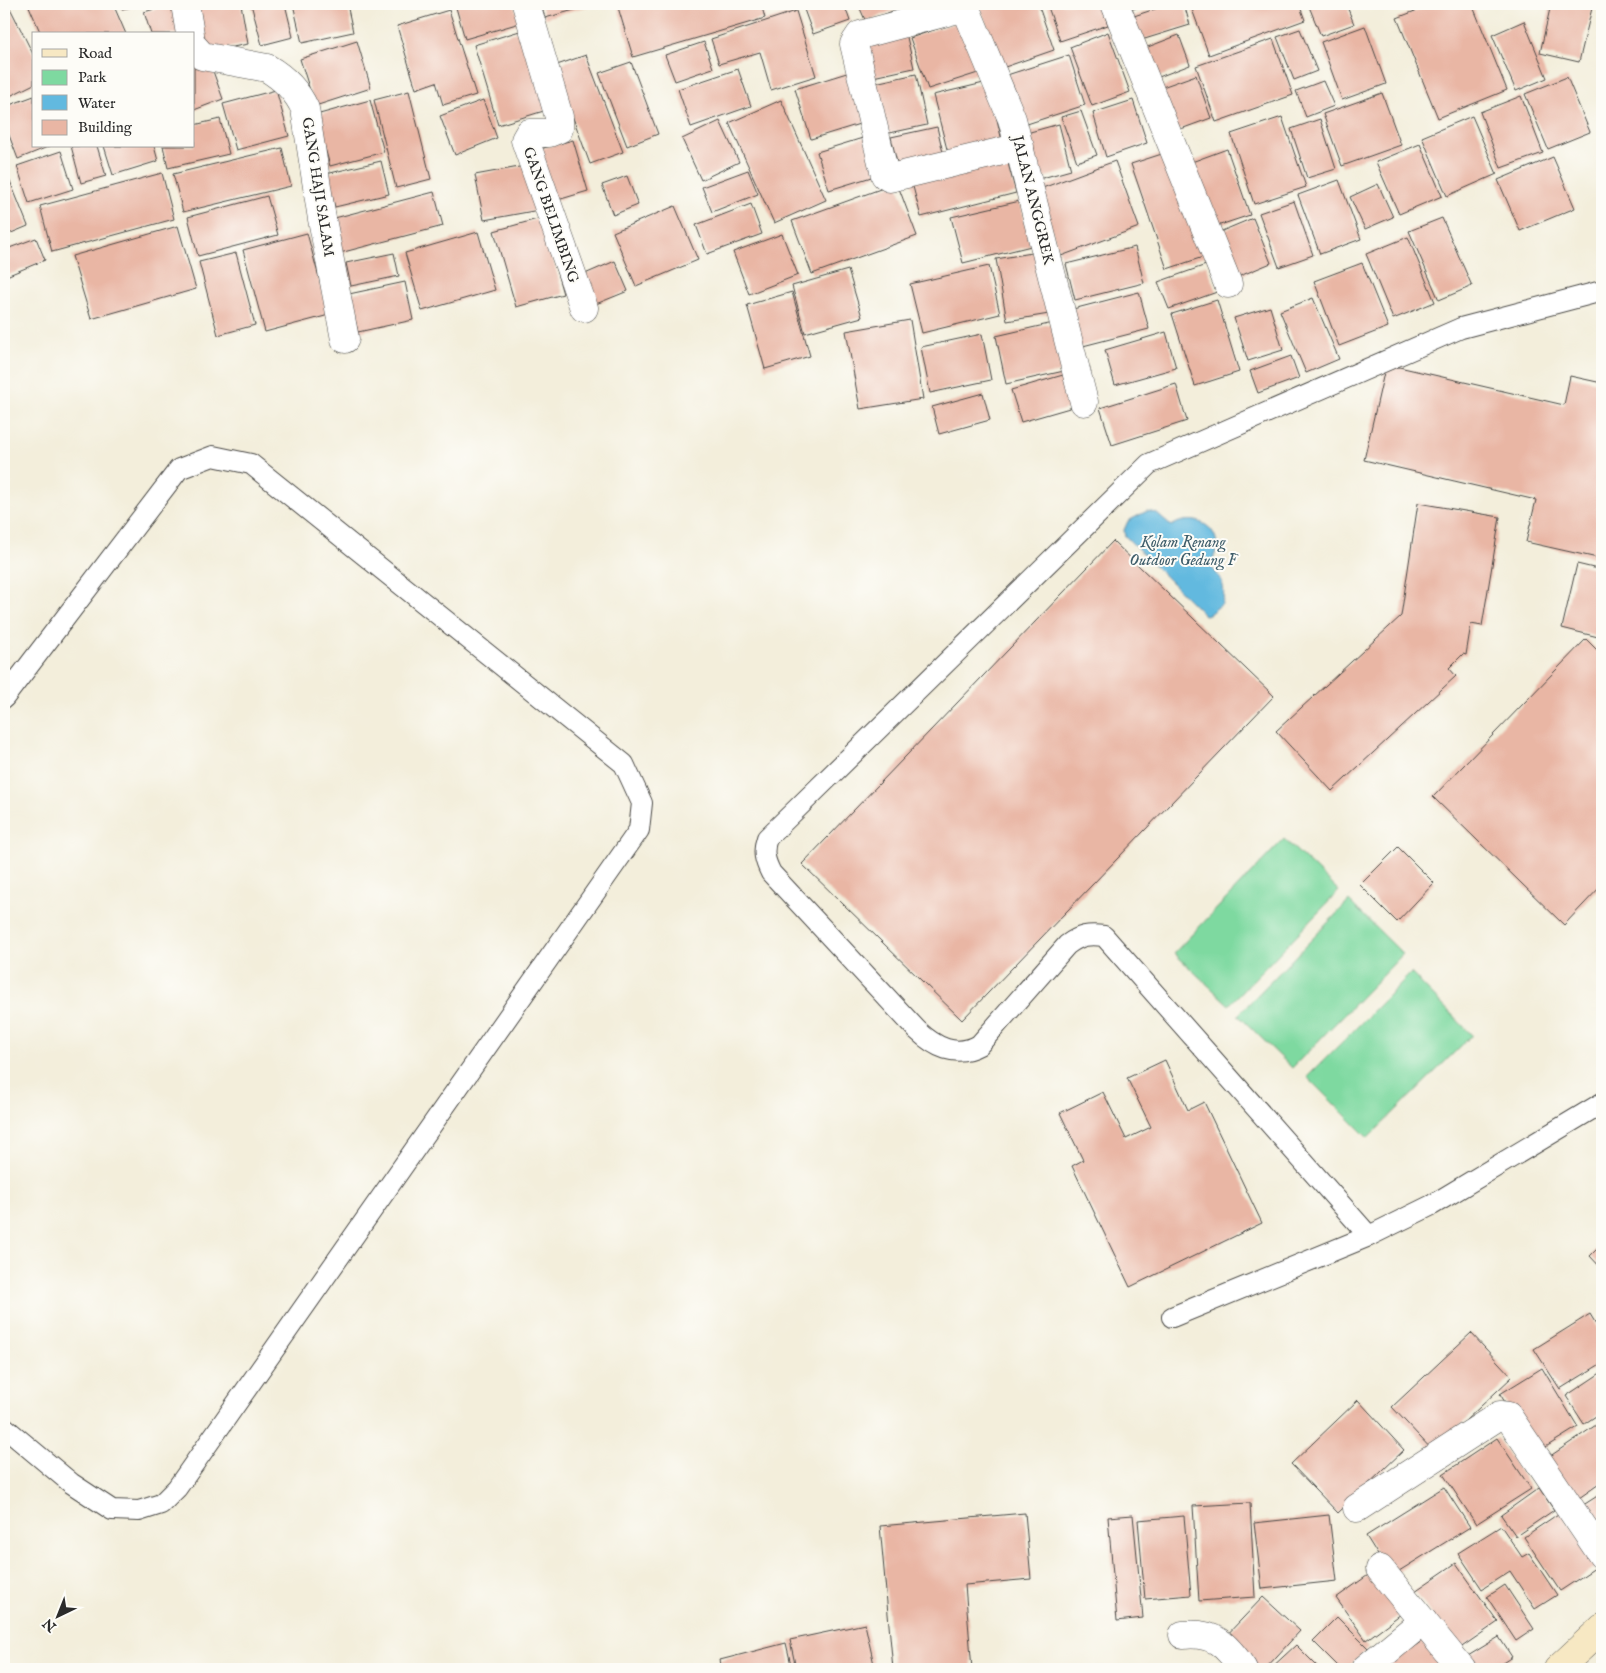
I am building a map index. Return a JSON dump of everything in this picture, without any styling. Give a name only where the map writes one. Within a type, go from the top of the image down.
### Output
[{"type":"main road","points":[[1558,1669],[1602,1628]]},
{"type":"street","points":[[186,4],[190,32]]},
{"type":"street","name":"GANG BELIMBING","points":[[526,4],[559,117],[559,129],[550,134],[529,133],[525,140],[584,308]]},
{"type":"street","points":[[1115,4],[1228,284]]},
{"type":"street","points":[[965,5],[860,35],[854,44],[885,176],[890,178],[1020,147]]},
{"type":"street","name":"JALAN ANGGREK","points":[[965,5],[1012,119],[1084,402]]},
{"type":"street","name":"GANG HAJI SALAM","points":[[195,48],[202,56],[267,68],[276,73],[299,96],[305,109],[322,219],[345,339]]},
{"type":"street","points":[[1357,1508],[1500,1415],[1508,1416],[1602,1555]]},
{"type":"street","points":[[1380,1569],[1462,1669]]},
{"type":"street","points":[[1365,1669],[1423,1621]]},
{"type":"street","points":[[1183,1635],[1199,1633],[1215,1638],[1229,1650],[1243,1669]]},
{"type":"lane","points":[[1369,1236],[1104,936],[1090,934],[1076,938],[1066,945],[979,1045],[968,1051],[954,1052],[930,1042],[917,1030],[771,873],[765,861],[764,847],[767,838],[774,831],[1149,464],[1462,328],[1602,291]]},
{"type":"lane","points":[[4,698],[179,469],[213,456],[251,464],[624,764],[642,804],[639,830],[176,1488],[161,1504],[139,1511],[112,1510],[71,1483],[4,1427]]},
{"type":"lane","points":[[1172,1317],[1369,1236],[1432,1205],[1602,1103]]},
{"type":"green space","points":[[1284,839],[1339,891],[1229,1005],[1174,953]]},
{"type":"green space","points":[[1349,901],[1403,954],[1292,1068],[1238,1015]]},
{"type":"green space","points":[[1411,973],[1472,1035],[1368,1138],[1307,1077]]},
{"type":"water","name":"Kolam Renang Outdoor Gedung F","points":[[1147,511],[1156,513],[1171,526],[1185,521],[1199,522],[1206,525],[1215,536],[1216,552],[1210,566],[1221,579],[1224,593],[1222,604],[1209,614],[1204,615],[1125,536],[1124,530],[1128,521]]},
{"type":"building","points":[[28,4],[113,4],[125,32],[40,32]]},
{"type":"building","points":[[121,4],[143,4],[143,5],[122,9]]},
{"type":"building","points":[[172,4],[180,32],[150,32],[144,12]]},
{"type":"building","points":[[198,4],[241,4],[248,44],[207,52]]},
{"type":"building","points":[[251,4],[285,4],[293,37],[262,45]]},
{"type":"building","points":[[293,4],[347,4],[353,32],[302,43]]},
{"type":"building","points":[[455,4],[514,4],[520,23],[465,39]]},
{"type":"building","points":[[541,4],[596,4],[545,18]]},
{"type":"building","points":[[617,4],[761,4],[765,18],[633,57]]},
{"type":"building","points":[[802,4],[844,4],[850,21],[813,34]]},
{"type":"building","points":[[858,4],[909,4],[866,22]]},
{"type":"building","points":[[979,4],[1038,4],[1054,50],[1002,68]]},
{"type":"building","points":[[1047,4],[1101,4],[1108,25],[1060,41]]},
{"type":"building","points":[[1118,4],[1147,4],[1121,13]]},
{"type":"building","points":[[1170,4],[1184,4],[1190,25],[1135,42],[1128,18]]},
{"type":"building","points":[[1190,4],[1299,4],[1305,20],[1209,55]]},
{"type":"building","points":[[1308,4],[1346,4],[1354,24],[1321,36]]},
{"type":"building","points":[[1433,4],[1472,4],[1507,90],[1438,118],[1397,18]]},
{"type":"building","points":[[1551,4],[1593,4],[1579,62],[1540,53]]},
{"type":"building","points":[[10,8],[32,52],[32,85],[4,99],[4,10]]},
{"type":"building","points":[[449,10],[476,95],[443,105],[436,82],[416,89],[397,26]]},
{"type":"building","points":[[796,11],[816,76],[771,90],[760,52],[719,64],[711,39]]},
{"type":"building","points":[[964,20],[981,72],[928,89],[910,38]]},
{"type":"building","points":[[1524,21],[1547,78],[1516,91],[1492,35]]},
{"type":"building","points":[[1365,26],[1386,84],[1342,100],[1321,42]]},
{"type":"building","points":[[1300,29],[1317,71],[1294,80],[1277,37]]},
{"type":"building","points":[[523,30],[547,110],[498,125],[474,45]]},
{"type":"building","points":[[1108,32],[1130,92],[1092,106],[1070,47]]},
{"type":"building","points":[[906,33],[914,68],[873,77],[866,42]]},
{"type":"building","points":[[1179,35],[1190,65],[1151,80],[1140,50]]},
{"type":"building","points":[[1273,39],[1293,95],[1216,122],[1196,66]]},
{"type":"building","points":[[357,41],[371,88],[315,106],[300,59]]},
{"type":"building","points":[[704,42],[713,68],[675,81],[665,55]]},
{"type":"building","points":[[586,55],[623,152],[590,164],[554,66]]},
{"type":"building","points":[[1069,55],[1085,105],[1021,126],[1004,76]]},
{"type":"building","points":[[209,60],[223,99],[195,110],[195,65]]},
{"type":"building","points":[[631,62],[658,134],[627,146],[599,73]]},
{"type":"building","points":[[738,69],[751,106],[691,127],[678,89]]},
{"type":"building","points":[[850,72],[866,122],[811,139],[795,89]]},
{"type":"building","points":[[916,74],[927,125],[885,134],[875,83]]},
{"type":"building","points":[[1196,75],[1211,118],[1170,133],[1154,90]]},
{"type":"building","points":[[1567,77],[1590,132],[1548,149],[1525,94]]},
{"type":"building","points":[[1323,81],[1334,106],[1306,117],[1296,91]]},
{"type":"building","points":[[988,82],[1003,145],[949,157],[933,95]]},
{"type":"building","points":[[276,90],[289,136],[236,150],[223,104]]},
{"type":"building","points":[[409,91],[431,179],[396,188],[374,100]]},
{"type":"building","points":[[1382,93],[1401,145],[1342,166],[1323,114]]},
{"type":"building","points":[[1521,96],[1543,153],[1501,168],[1480,112]]},
{"type":"building","points":[[32,97],[32,148],[45,148],[18,159],[4,122],[4,107]]},
{"type":"building","points":[[370,100],[384,152],[330,166],[316,115]]},
{"type":"building","points":[[483,100],[497,138],[455,155],[440,116]]},
{"type":"building","points":[[781,100],[826,200],[774,223],[729,123]]},
{"type":"building","points":[[1133,100],[1147,143],[1106,157],[1093,113]]},
{"type":"building","points":[[1081,111],[1097,155],[1077,162],[1061,117]]},
{"type":"building","points":[[1472,116],[1497,174],[1447,196],[1422,137]]},
{"type":"building","points":[[1282,117],[1306,187],[1254,204],[1231,134]]},
{"type":"building","points":[[220,119],[229,154],[168,168],[163,148],[195,148],[195,125]]},
{"type":"building","points":[[1320,119],[1336,169],[1307,178],[1291,129]]},
{"type":"building","points":[[720,121],[739,162],[701,180],[682,139]]},
{"type":"building","points":[[1059,124],[1071,170],[1035,180],[1023,134]]},
{"type":"building","points":[[937,127],[944,157],[898,167],[891,137]]},
{"type":"building","points":[[866,137],[878,175],[829,190],[817,152]]},
{"type":"building","points":[[573,140],[588,191],[551,202],[536,150]]},
{"type":"building","points":[[1420,144],[1442,196],[1399,214],[1376,162]]},
{"type":"building","points":[[72,148],[98,148],[106,176],[81,183]]},
{"type":"building","points":[[105,148],[155,148],[158,161],[113,175]]},
{"type":"building","points":[[282,148],[291,186],[183,212],[173,174]]},
{"type":"building","points":[[1227,149],[1250,215],[1211,228],[1189,163]]},
{"type":"building","points":[[61,151],[73,189],[29,203],[17,166]]},
{"type":"building","points":[[1171,151],[1206,256],[1167,269],[1131,164]]},
{"type":"building","points":[[1006,156],[1016,193],[921,217],[911,179]]},
{"type":"building","points":[[1553,157],[1575,208],[1520,231],[1498,180]]},
{"type":"building","points":[[381,161],[389,194],[335,207],[326,174]]},
{"type":"building","points":[[1115,161],[1139,227],[1061,256],[1037,190]]},
{"type":"building","points":[[530,165],[539,210],[484,220],[475,175]]},
{"type":"building","points":[[4,166],[28,226],[4,236]]},
{"type":"building","points":[[748,170],[758,194],[712,212],[702,187]]},
{"type":"building","points":[[162,173],[174,219],[52,252],[40,206]]},
{"type":"building","points":[[627,176],[638,205],[613,215],[602,185]]},
{"type":"building","points":[[1339,180],[1361,239],[1320,254],[1298,195]]},
{"type":"building","points":[[897,183],[917,236],[812,274],[792,221]]},
{"type":"building","points":[[1378,184],[1393,217],[1365,229],[1350,197]]},
{"type":"building","points":[[434,192],[443,226],[336,254],[327,220]]},
{"type":"building","points":[[267,196],[278,235],[198,256],[188,217]]},
{"type":"building","points":[[1020,201],[1031,246],[963,263],[951,217]]},
{"type":"building","points":[[1294,201],[1313,255],[1279,267],[1259,213]]},
{"type":"building","points":[[751,204],[762,234],[707,254],[696,225]]},
{"type":"building","points":[[675,206],[698,260],[636,286],[613,232]]},
{"type":"building","points":[[541,218],[563,294],[516,307],[494,231]]},
{"type":"building","points":[[1253,218],[1271,263],[1235,278],[1217,233]]},
{"type":"building","points":[[1442,218],[1472,286],[1439,300],[1409,231]]},
{"type":"building","points":[[178,226],[196,289],[91,319],[72,256]]},
{"type":"building","points":[[478,232],[495,290],[422,311],[405,253]]},
{"type":"building","points":[[307,233],[329,315],[265,332],[243,250]]},
{"type":"building","points":[[782,234],[798,275],[749,294],[733,252]]},
{"type":"building","points":[[1408,237],[1435,302],[1393,319],[1366,254]]},
{"type":"building","points":[[36,238],[45,260],[4,277],[4,250]]},
{"type":"building","points":[[1135,247],[1144,283],[1075,300],[1066,264]]},
{"type":"building","points":[[1038,252],[1049,314],[1007,321],[996,259]]},
{"type":"building","points":[[236,253],[255,325],[218,335],[199,262]]},
{"type":"building","points":[[394,253],[399,276],[351,286],[346,263]]},
{"type":"building","points":[[615,261],[628,291],[591,306],[578,277]]},
{"type":"building","points":[[1362,263],[1388,327],[1339,346],[1314,281]]},
{"type":"building","points":[[1206,265],[1217,292],[1169,309],[1158,282]]},
{"type":"building","points":[[989,266],[1000,314],[922,333],[910,284]]},
{"type":"building","points":[[848,270],[862,317],[805,333],[792,286]]},
{"type":"building","points":[[405,282],[413,320],[358,332],[349,294]]},
{"type":"building","points":[[792,292],[810,356],[765,369],[747,305]]},
{"type":"building","points":[[1139,292],[1149,329],[1079,347],[1069,310]]},
{"type":"building","points":[[1313,298],[1339,359],[1306,373],[1280,311]]},
{"type":"building","points":[[1217,300],[1239,372],[1195,386],[1172,314]]},
{"type":"building","points":[[1270,307],[1283,350],[1248,361],[1234,318]]},
{"type":"building","points":[[910,320],[923,399],[860,409],[846,331]]},
{"type":"building","points":[[1053,323],[1064,371],[1006,384],[996,336]]},
{"type":"building","points":[[1166,332],[1176,368],[1115,385],[1105,350]]},
{"type":"building","points":[[982,334],[991,380],[930,393],[921,347]]},
{"type":"building","points":[[1291,356],[1299,378],[1258,393],[1250,371]]},
{"type":"building","points":[[1386,364],[1564,405],[1570,376],[1602,383],[1602,559],[1526,542],[1536,500],[1364,460]]},
{"type":"building","points":[[1063,375],[1073,407],[1021,422],[1011,390]]},
{"type":"building","points":[[1176,384],[1187,421],[1112,445],[1100,408]]},
{"type":"building","points":[[983,393],[990,420],[939,434],[932,407]]},
{"type":"building","points":[[1418,503],[1500,517],[1482,626],[1471,624],[1466,655],[1463,654],[1449,668],[1456,676],[1332,791],[1276,731],[1401,616]]},
{"type":"building","points":[[1113,541],[1274,696],[962,1020],[802,864]]},
{"type":"building","points":[[1577,564],[1602,570],[1602,638],[1562,628]]},
{"type":"building","points":[[1586,639],[1602,655],[1602,885],[1564,925],[1433,797]]},
{"type":"building","points":[[1398,847],[1434,883],[1397,922],[1360,885]]},
{"type":"building","points":[[1165,1060],[1188,1110],[1204,1102],[1262,1223],[1130,1287],[1072,1166],[1083,1160],[1060,1113],[1103,1092],[1126,1139],[1151,1127],[1127,1078]]},
{"type":"building","points":[[1602,1244],[1602,1269],[1590,1256]]},
{"type":"building","points":[[1590,1314],[1602,1334],[1602,1363],[1560,1389],[1534,1349]]},
{"type":"building","points":[[1471,1333],[1512,1377],[1433,1451],[1392,1407]]},
{"type":"building","points":[[1542,1368],[1578,1427],[1536,1453],[1500,1394]]},
{"type":"building","points":[[1602,1372],[1602,1412],[1584,1424],[1566,1396]]},
{"type":"building","points":[[1358,1400],[1404,1450],[1338,1513],[1291,1464]]},
{"type":"building","points":[[1599,1423],[1602,1428],[1602,1482],[1569,1505],[1540,1463]]},
{"type":"building","points":[[1497,1438],[1531,1489],[1476,1524],[1443,1474]]},
{"type":"building","points":[[1444,1487],[1470,1527],[1391,1576],[1366,1536]]},
{"type":"building","points":[[1539,1488],[1554,1510],[1516,1536],[1501,1515]]},
{"type":"building","points":[[1602,1493],[1602,1549],[1574,1511]]},
{"type":"building","points":[[1250,1503],[1255,1597],[1199,1601],[1193,1506]]},
{"type":"building","points":[[1561,1512],[1598,1566],[1560,1591],[1524,1537]]},
{"type":"building","points":[[1025,1513],[1031,1579],[965,1585],[972,1669],[893,1669],[880,1526]]},
{"type":"building","points":[[1133,1515],[1143,1618],[1117,1621],[1108,1517]]},
{"type":"building","points":[[1329,1515],[1337,1581],[1262,1589],[1254,1523]]},
{"type":"building","points":[[1184,1516],[1191,1595],[1145,1599],[1138,1520]]},
{"type":"building","points":[[1501,1526],[1522,1557],[1529,1553],[1557,1595],[1535,1609],[1510,1571],[1482,1589],[1458,1553]]},
{"type":"building","points":[[1456,1563],[1498,1622],[1456,1651],[1415,1591]]},
{"type":"building","points":[[1371,1573],[1401,1614],[1366,1640],[1336,1598]]},
{"type":"building","points":[[1505,1585],[1534,1629],[1516,1641],[1487,1597]]},
{"type":"building","points":[[1263,1597],[1300,1631],[1265,1669],[1254,1669],[1222,1640]]},
{"type":"building","points":[[1337,1617],[1368,1648],[1347,1669],[1341,1669],[1313,1641]]},
{"type":"building","points":[[865,1624],[875,1669],[796,1669],[790,1640]]},
{"type":"building","points":[[1431,1635],[1455,1669],[1388,1669],[1385,1666]]},
{"type":"building","points":[[1499,1637],[1512,1657],[1493,1669],[1470,1669],[1463,1659]]},
{"type":"building","points":[[786,1643],[792,1669],[722,1669],[720,1660]]},
{"type":"building","points":[[1296,1645],[1320,1669],[1270,1669]]}]
